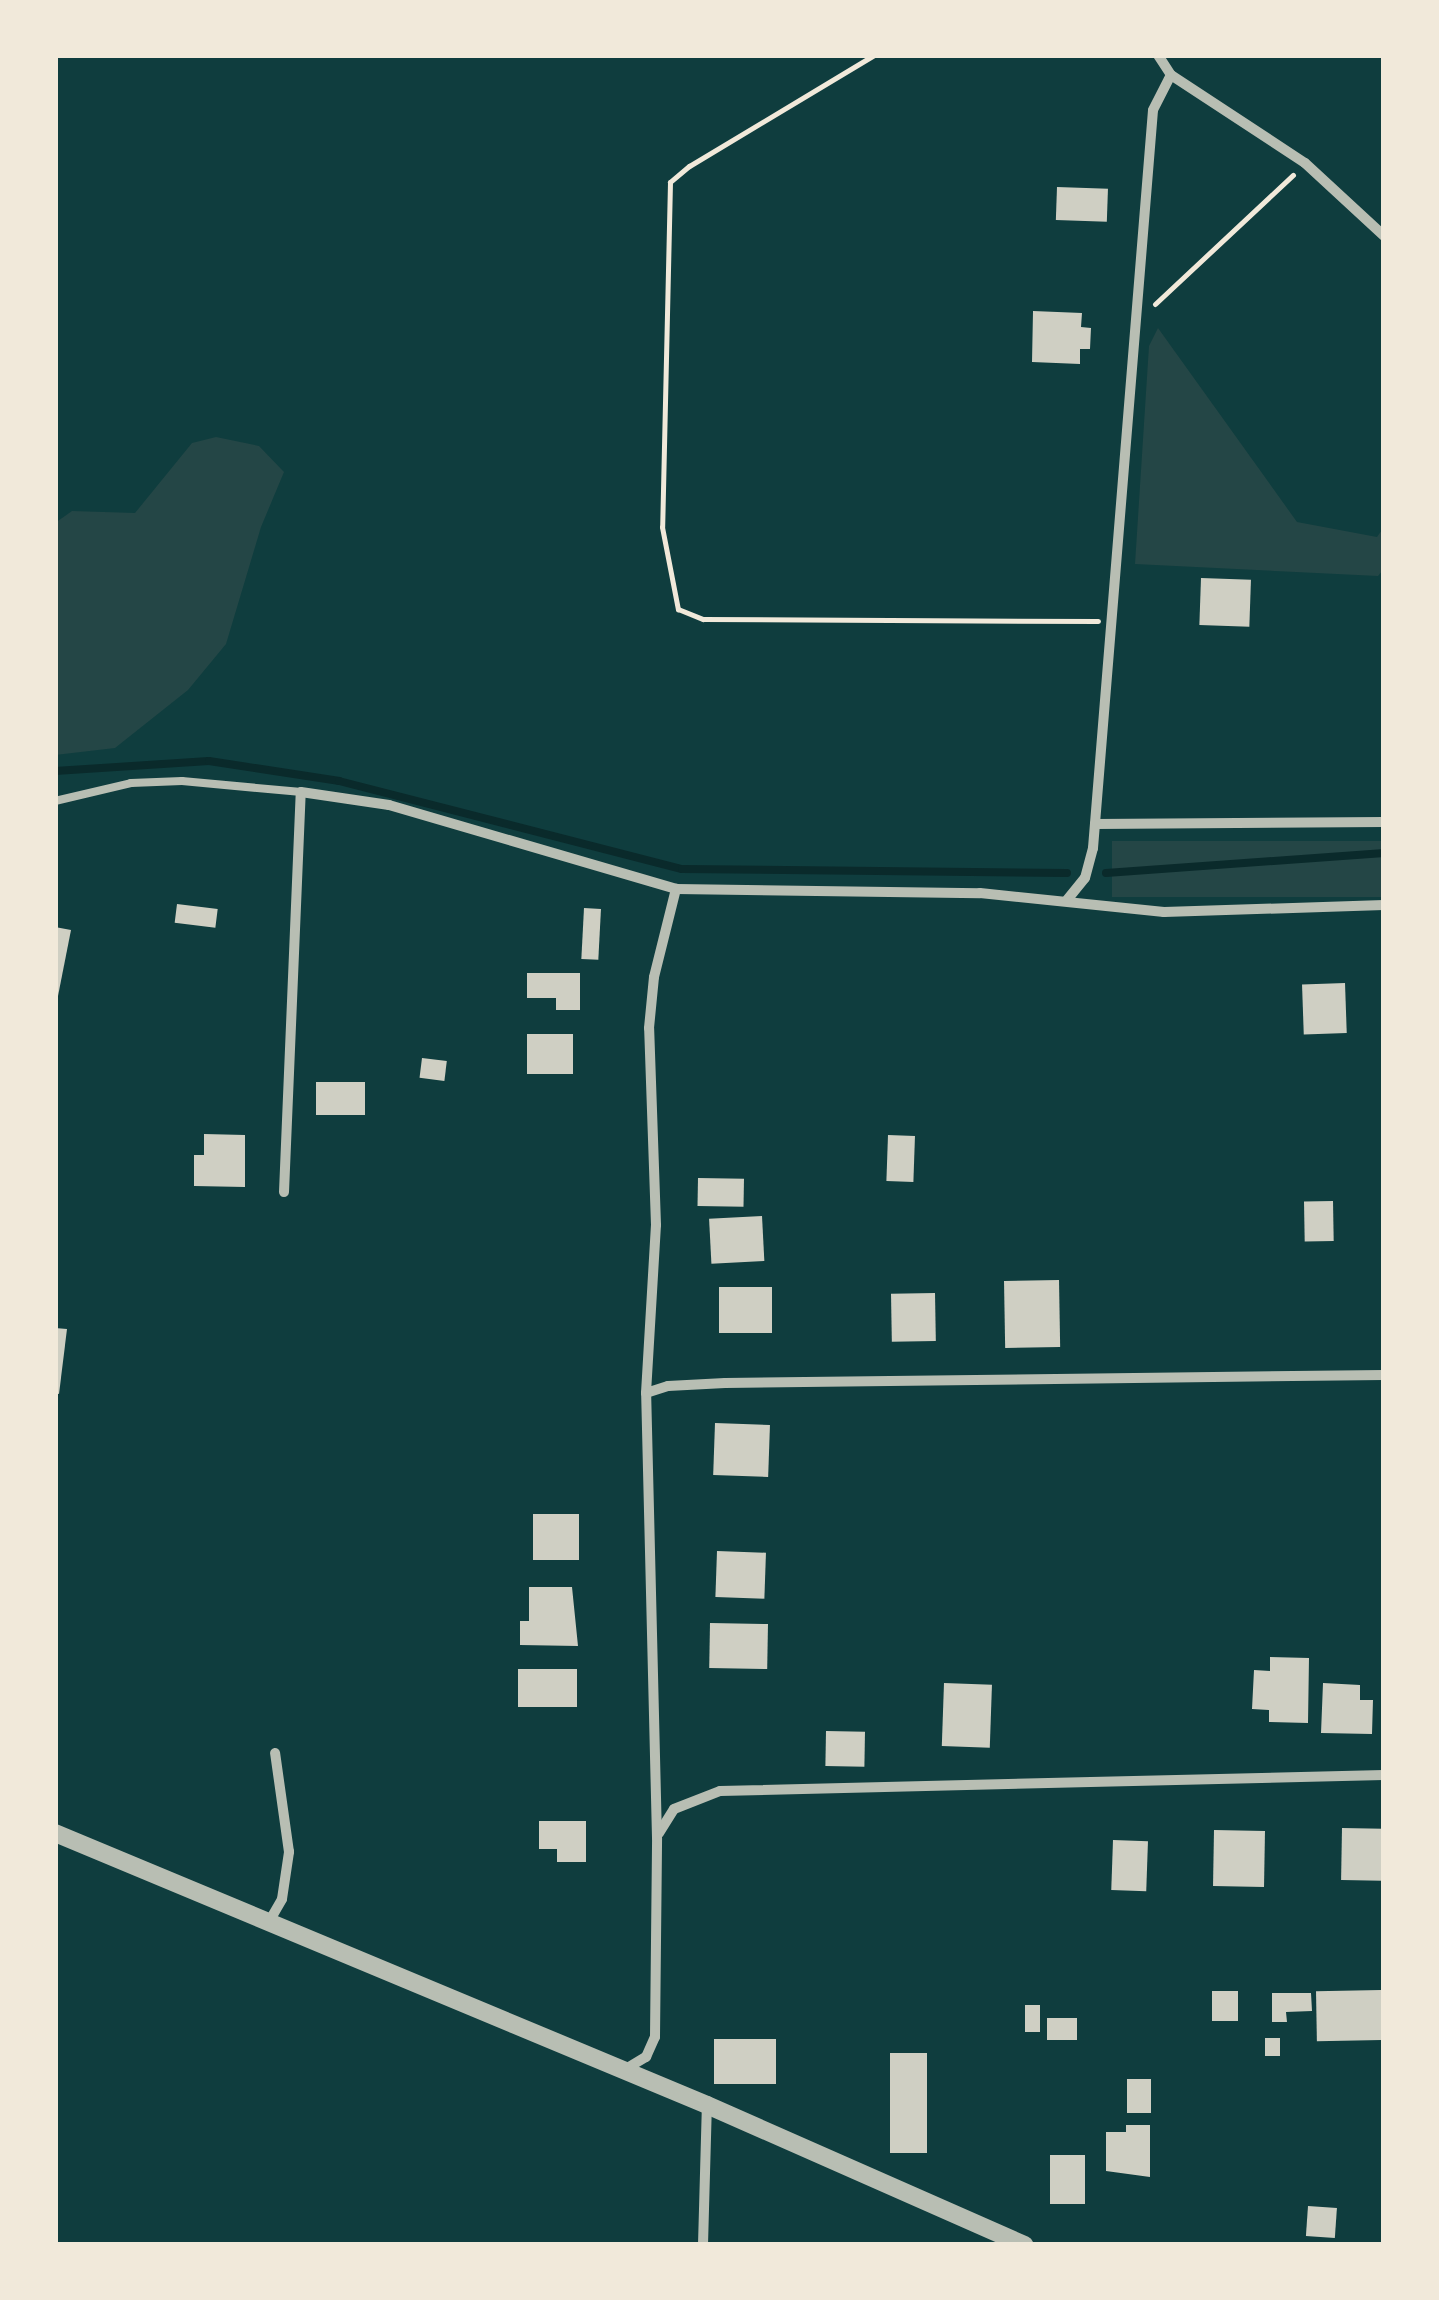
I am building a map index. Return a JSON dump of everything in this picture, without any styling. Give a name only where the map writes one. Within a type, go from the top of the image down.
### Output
[{"type":"street","points":[[1158,55],[1172,75],[1305,164],[1384,236]]},
{"type":"street","points":[[1067,900],[1085,878],[1095,824],[1153,110],[1172,75]]},
{"type":"street","points":[[284,1192],[301,792],[389,805],[676,889],[980,893],[1164,912],[1384,905]]},
{"type":"street","points":[[1095,824],[1384,822]]},
{"type":"street","points":[[621,2071],[646,2058],[655,2036],[657,1838],[646,1393],[656,1224],[649,1028],[654,977],[676,889]]},
{"type":"street","points":[[646,1393],[688,1384],[1384,1375]]},
{"type":"street","points":[[270,1920],[282,1900],[289,1852],[275,1753]]},
{"type":"street","points":[[657,1838],[674,1809],[720,1791],[1384,1776]]},
{"type":"street","points":[[55,1833],[707,2105],[1024,2245]]},
{"type":"street","points":[[703,2245],[707,2105]]},
{"type":"lane","points":[[55,800],[131,783],[182,781],[301,792]]},
{"type":"path","points":[[874,55],[689,166],[670,182],[662,527],[678,609],[703,619],[1112,621]]},
{"type":"path","points":[[1138,320],[1305,164]]},
{"type":"shaded area","points":[[1158,328],[1297,522],[1377,537],[1384,527],[1384,569],[1378,576],[1135,564],[1149,346]]},
{"type":"shaded area","points":[[216,437],[259,446],[284,472],[261,527],[226,644],[188,690],[115,748],[55,755],[55,523],[72,511],[135,513],[192,443]]},
{"type":"shaded area","points":[[1112,841],[1384,841],[1384,897],[1112,897]]},
{"type":"building","points":[[1057,187],[1108,189],[1107,222],[1056,220]]},
{"type":"building","points":[[1033,311],[1082,313],[1081,327],[1091,328],[1090,349],[1080,349],[1080,364],[1032,362]]},
{"type":"building","points":[[1201,578],[1251,580],[1249,627],[1199,625]]},
{"type":"building","points":[[177,904],[218,909],[215,928],[175,923]]},
{"type":"building","points":[[584,908],[601,909],[598,960],[581,959]]},
{"type":"building","points":[[55,927],[71,930],[57,1001],[55,1001]]},
{"type":"building","points":[[527,973],[580,973],[580,1010],[556,1010],[556,998],[527,998]]},
{"type":"building","points":[[1345,983],[1347,1033],[1304,1034],[1302,985]]},
{"type":"building","points":[[527,1034],[573,1034],[573,1074],[527,1074]]},
{"type":"building","points":[[422,1058],[447,1061],[444,1081],[420,1078]]},
{"type":"building","points":[[316,1082],[365,1082],[365,1115],[316,1115]]},
{"type":"building","points":[[204,1134],[245,1135],[245,1187],[194,1186],[194,1155],[204,1155]]},
{"type":"building","points":[[888,1135],[915,1136],[913,1182],[886,1181]]},
{"type":"building","points":[[698,1178],[744,1179],[744,1207],[698,1206]]},
{"type":"building","points":[[1333,1201],[1334,1241],[1305,1242],[1304,1202]]},
{"type":"building","points":[[762,1216],[764,1261],[711,1264],[709,1219]]},
{"type":"building","points":[[1059,1280],[1060,1347],[1005,1348],[1004,1281]]},
{"type":"building","points":[[719,1287],[772,1287],[772,1333],[719,1333]]},
{"type":"building","points":[[935,1293],[936,1341],[892,1342],[891,1294]]},
{"type":"building","points":[[55,1328],[67,1329],[59,1394],[55,1393]]},
{"type":"building","points":[[715,1423],[770,1425],[768,1477],[713,1475]]},
{"type":"building","points":[[533,1514],[579,1514],[579,1560],[533,1560]]},
{"type":"building","points":[[717,1551],[766,1553],[764,1599],[715,1597]]},
{"type":"building","points":[[529,1587],[572,1587],[578,1646],[520,1645],[520,1621],[529,1621]]},
{"type":"building","points":[[710,1623],[768,1624],[767,1669],[709,1668]]},
{"type":"building","points":[[1270,1657],[1309,1658],[1308,1723],[1269,1722],[1269,1710],[1252,1709],[1254,1670],[1270,1671]]},
{"type":"building","points":[[518,1669],[577,1669],[577,1707],[518,1707]]},
{"type":"building","points":[[944,1683],[992,1685],[990,1748],[942,1746]]},
{"type":"building","points":[[1323,1683],[1360,1685],[1360,1700],[1373,1700],[1372,1734],[1321,1733]]},
{"type":"building","points":[[826,1731],[865,1732],[864,1767],[825,1766]]},
{"type":"building","points":[[539,1821],[586,1821],[586,1862],[557,1862],[557,1849],[539,1849]]},
{"type":"building","points":[[1342,1828],[1383,1829],[1382,1881],[1341,1880]]},
{"type":"building","points":[[1214,1830],[1265,1831],[1264,1887],[1213,1886]]},
{"type":"building","points":[[1113,1840],[1148,1841],[1146,1891],[1111,1890]]},
{"type":"building","points":[[1381,1990],[1382,2040],[1317,2041],[1316,1991]]},
{"type":"building","points":[[1212,1991],[1238,1991],[1238,2021],[1212,2021]]},
{"type":"building","points":[[1272,1993],[1311,1993],[1312,2011],[1286,2012],[1287,2022],[1272,2022]]},
{"type":"building","points":[[1025,2005],[1040,2005],[1040,2032],[1025,2032]]},
{"type":"building","points":[[1047,2018],[1077,2018],[1077,2040],[1047,2040]]},
{"type":"building","points":[[1265,2038],[1280,2038],[1280,2056],[1265,2056]]},
{"type":"building","points":[[714,2039],[776,2039],[776,2084],[714,2084]]},
{"type":"building","points":[[890,2053],[927,2053],[927,2153],[890,2153]]},
{"type":"building","points":[[1127,2079],[1151,2079],[1151,2113],[1127,2113]]},
{"type":"building","points":[[1126,2125],[1150,2125],[1150,2177],[1106,2171],[1106,2132],[1126,2132]]},
{"type":"building","points":[[1050,2155],[1085,2155],[1085,2204],[1050,2204]]},
{"type":"building","points":[[1308,2206],[1337,2208],[1335,2238],[1306,2236]]},
{"type":"waterway","points":[[55,771],[209,761],[339,781],[682,869],[1067,873]]},
{"type":"waterway","points":[[1106,873],[1384,853]]}]
